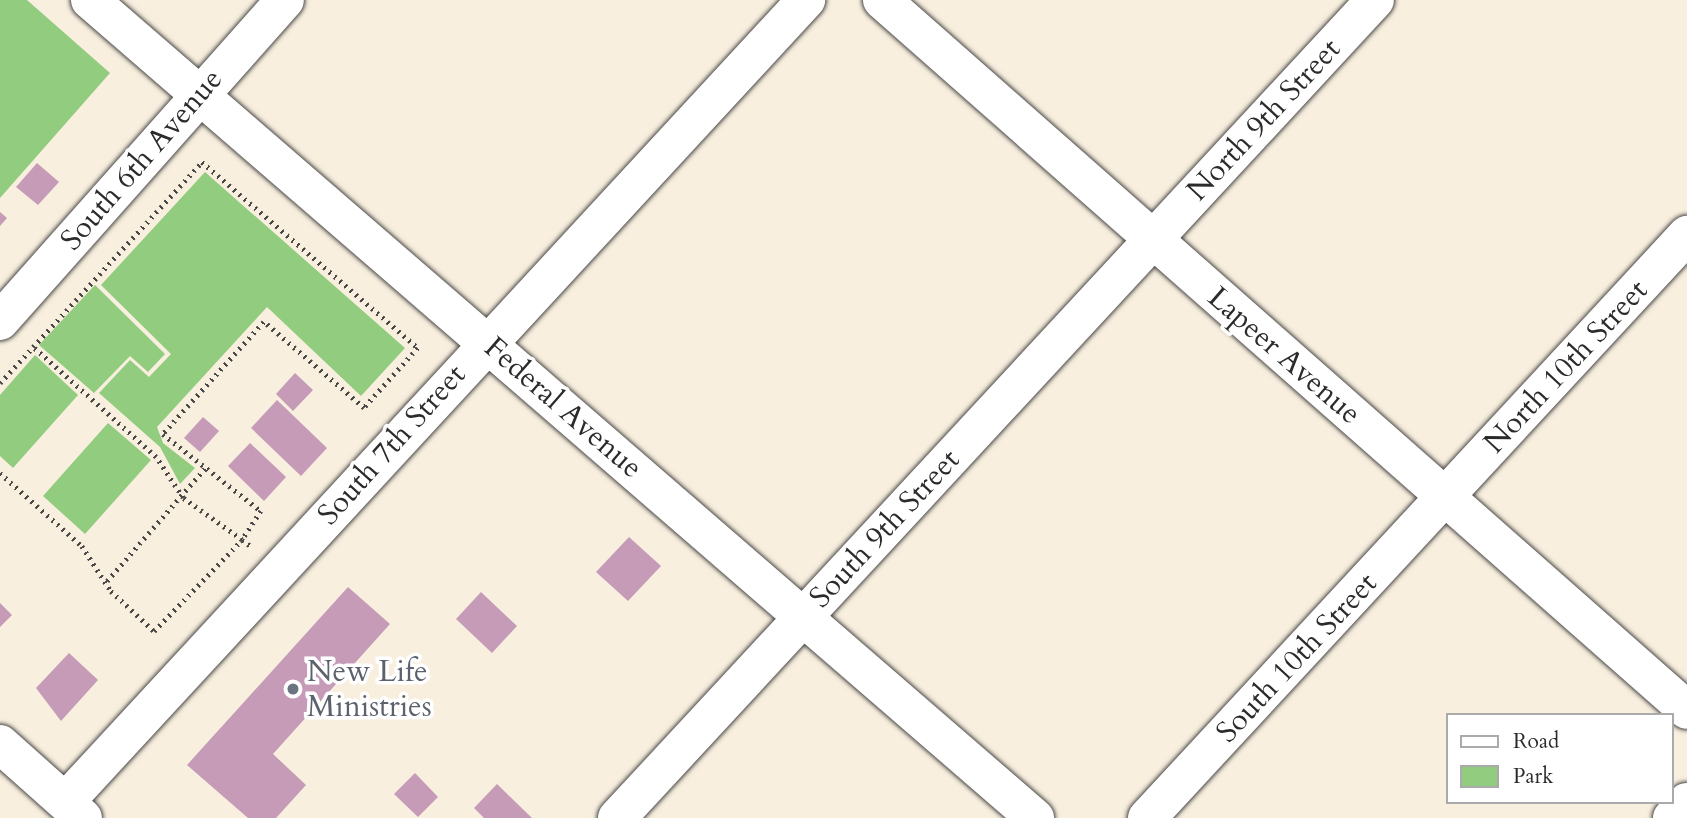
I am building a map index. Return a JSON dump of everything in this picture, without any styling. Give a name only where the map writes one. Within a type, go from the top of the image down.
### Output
[{"type":"street","name":"Federal Avenue","points":[[90,0],[1035,818]]},
{"type":"street","name":"South 6th Avenue","points":[[0,321],[285,0]]},
{"type":"street","name":"South 7th Street","points":[[74,810],[487,342],[806,0]]},
{"type":"street","name":"Lapeer Avenue","points":[[882,0],[1687,710]]},
{"type":"street","name":"North 9th Street","points":[[1154,241],[1375,0]]},
{"type":"street","name":"North 10th Street","points":[[1446,498],[1687,235]]},
{"type":"street","name":"South 9th Street","points":[[617,818],[1154,241]]},
{"type":"street","name":"South 10th Street","points":[[1147,818],[1446,498]]},
{"type":"street","points":[[0,744],[74,810]]},
{"type":"street","points":[[1672,818],[1687,802]]},
{"type":"path","points":[[0,383],[202,162],[418,348],[364,408],[264,322],[163,434],[261,511],[242,540],[154,631],[107,581],[82,546],[0,473]]},
{"type":"path","points":[[33,347],[156,457],[183,498],[251,546]]},
{"type":"path","points":[[107,581],[183,498],[206,467]]},
{"type":"green space","points":[[0,0],[27,0],[110,73],[0,198]]},
{"type":"green space","points":[[205,172],[405,348],[361,396],[267,307],[157,427],[163,443],[195,468],[180,484],[160,447],[99,393],[130,360],[149,377],[171,354],[101,285]]},
{"type":"green space","points":[[95,285],[165,354],[148,372],[130,356],[94,393],[39,345]]},
{"type":"green space","points":[[35,355],[78,395],[13,468],[0,456],[0,395]]},
{"type":"green space","points":[[108,423],[151,460],[85,534],[43,496]]},
{"type":"building","points":[[37,163],[59,182],[38,205],[16,187]]},
{"type":"building","points":[[0,212],[7,218],[0,226]]},
{"type":"building","points":[[295,373],[313,390],[293,411],[276,394]]},
{"type":"building","points":[[277,400],[327,448],[301,476],[251,428]]},
{"type":"building","points":[[203,417],[219,431],[200,452],[184,438]]},
{"type":"building","points":[[250,443],[286,477],[264,501],[228,466]]},
{"type":"building","points":[[629,537],[661,566],[628,601],[596,572]]},
{"type":"building","name":"New Life Ministries","points":[[348,587],[390,624],[273,754],[306,785],[276,818],[248,818],[187,765]]},
{"type":"building","points":[[481,592],[517,626],[492,653],[456,619]]},
{"type":"building","points":[[0,603],[12,615],[0,627]]},
{"type":"building","points":[[69,653],[98,680],[61,721],[36,688]]},
{"type":"building","points":[[415,773],[438,797],[418,817],[394,794]]},
{"type":"building","points":[[497,784],[532,818],[484,818],[474,808]]},
{"type":"place","name":"New Life Ministries","points":[[293,689]]}]
